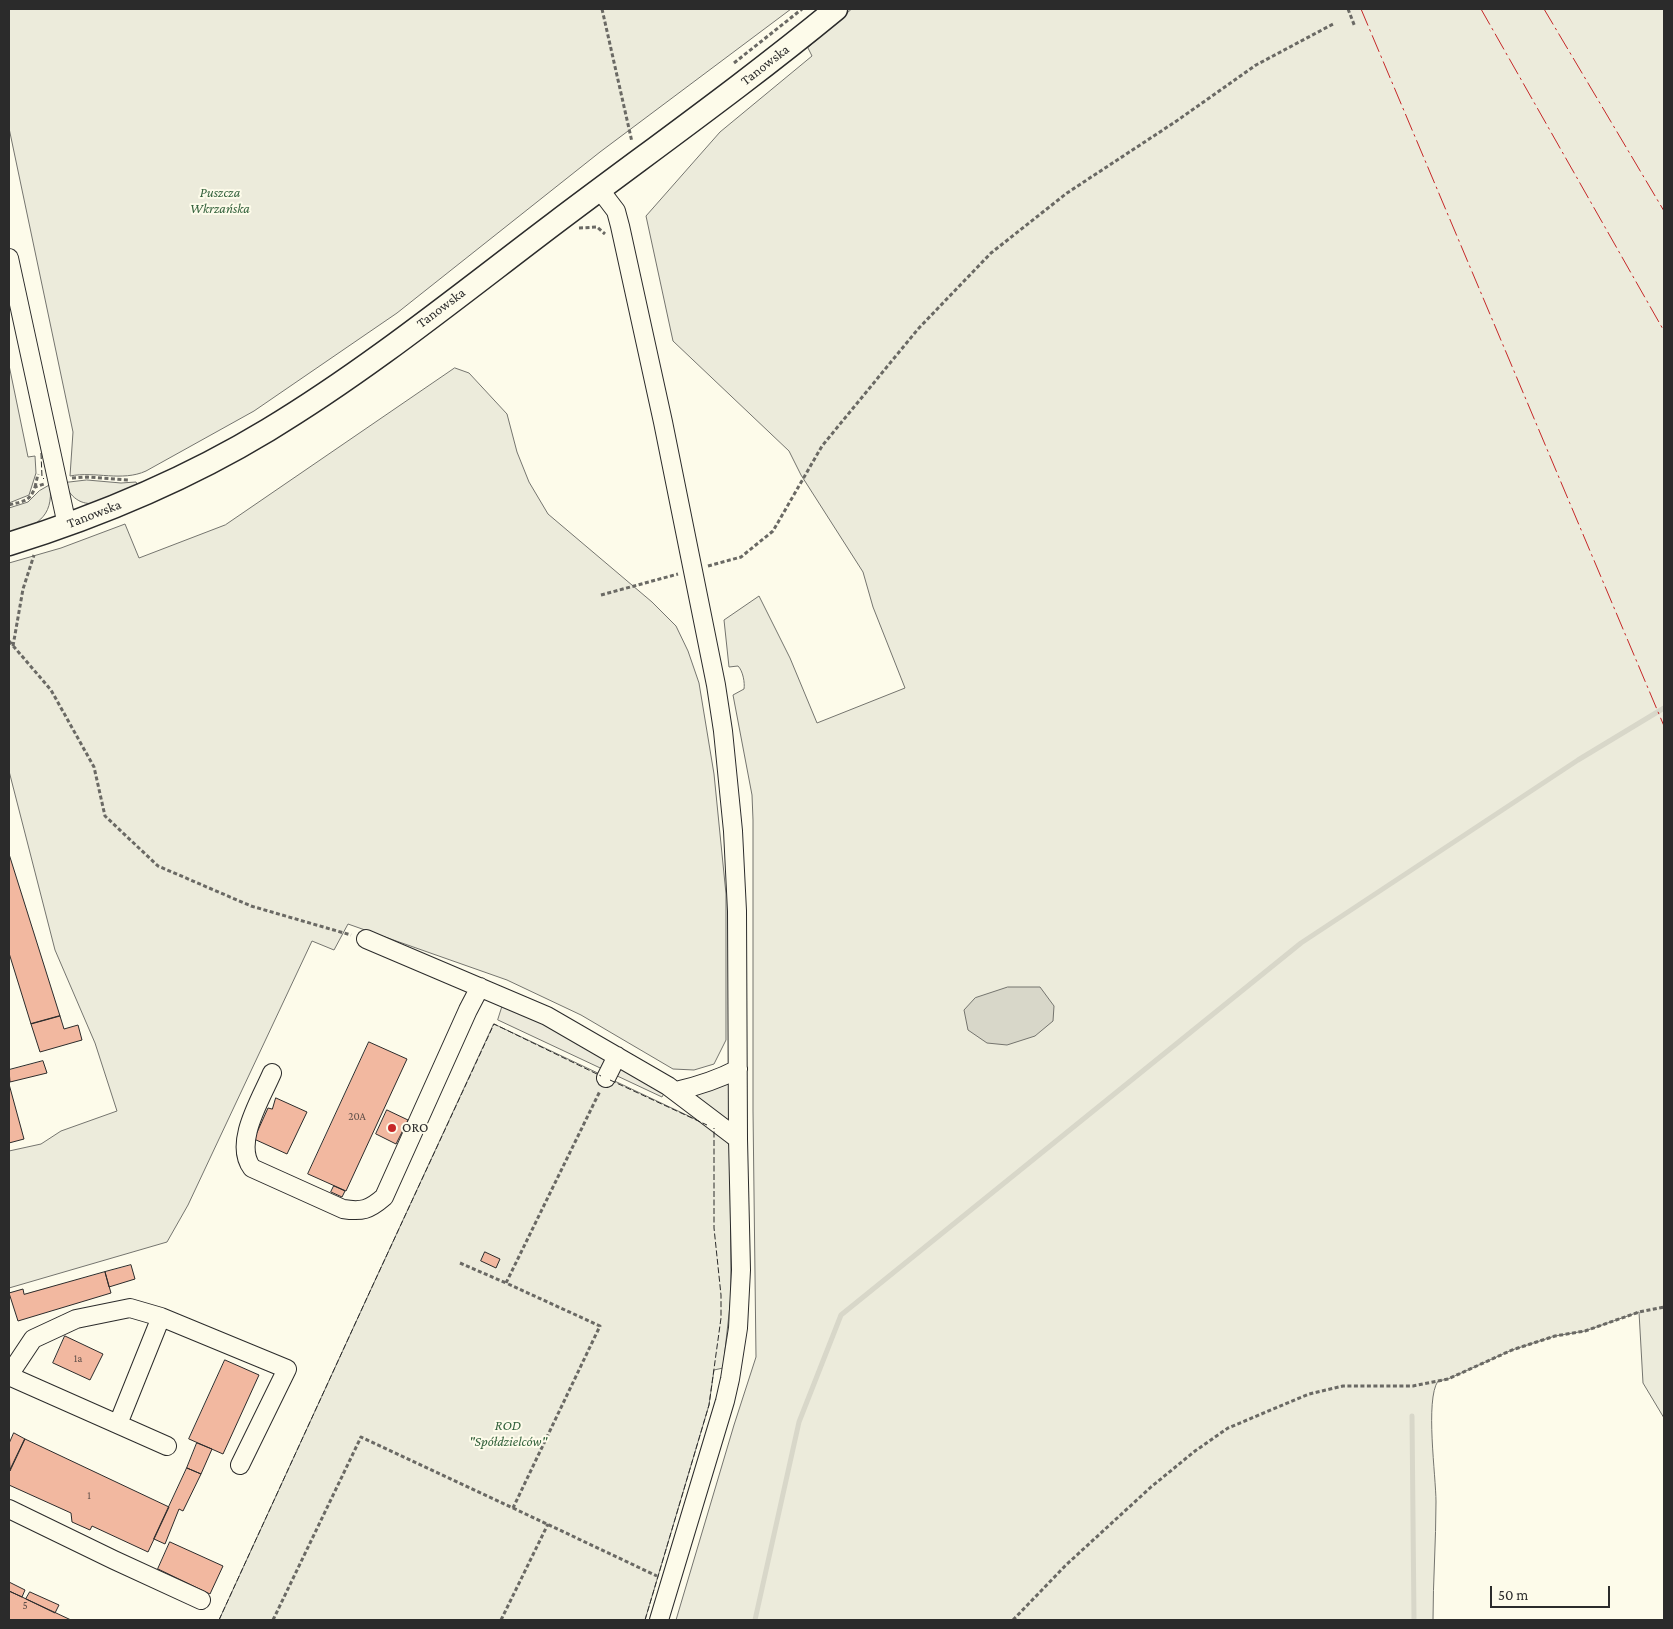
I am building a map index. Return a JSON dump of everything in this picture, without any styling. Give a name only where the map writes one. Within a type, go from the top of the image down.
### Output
[{"type":"main road","name":"Tanowska","points":[[9,544],[66,525],[182,476],[266,431],[317,399],[374,359],[636,163],[770,62],[836,9]]},
{"type":"street","points":[[600,190],[616,211],[626,253],[720,708],[733,831],[737,911],[741,1286],[734,1354],[725,1401],[659,1620]]},
{"type":"street","points":[[9,258],[66,525]]},
{"type":"street","points":[[366,939],[547,1016],[676,1091],[738,1139]]},
{"type":"street","points":[[272,1074],[246,1134],[245,1155],[252,1168],[343,1209],[358,1211],[373,1206],[384,1197],[480,987]]},
{"type":"street","points":[[606,1078],[617,1056]]},
{"type":"street","points":[[676,1091],[719,1080],[738,1069]]},
{"type":"street","points":[[167,1446],[9,1376],[33,1339],[76,1319],[130,1308],[161,1318],[287,1369],[240,1465]]},
{"type":"street","points":[[118,1424],[161,1318]]},
{"type":"street","points":[[9,1509],[201,1600]]},
{"type":"path","points":[[602,9],[636,163]]},
{"type":"path","points":[[1348,9],[1355,27]]},
{"type":"path","points":[[601,595],[741,557],[773,532],[822,446],[918,328],[991,253],[1067,193],[1175,122],[1256,65],[1335,23]]},
{"type":"path","points":[[561,218],[573,228],[597,228],[610,238],[616,254],[626,253]]},
{"type":"path","points":[[9,506],[27,500],[31,497],[35,487],[57,481],[87,477],[135,479]]},
{"type":"path","points":[[13,646],[23,589],[41,533]]},
{"type":"path","points":[[9,641],[51,690],[94,768],[105,816],[158,866],[251,906],[366,939]]},
{"type":"path","points":[[506,1283],[606,1078]]},
{"type":"path","points":[[460,1263],[600,1326],[514,1508]]},
{"type":"path","points":[[1013,1620],[1066,1565],[1151,1487],[1195,1451],[1228,1428],[1309,1394],[1343,1386],[1413,1386],[1448,1379],[1519,1347],[1554,1336],[1585,1331],[1640,1312],[1664,1307]]},
{"type":"path","points":[[274,1620],[361,1437],[658,1576]]},
{"type":"path","points":[[501,1620],[548,1524]]},
{"type":"green space","name":"Puszcza Wkrzańska","points":[[9,9],[791,9],[600,152],[397,313],[254,411],[146,471],[128,476],[70,476],[73,432],[9,128]]},
{"type":"green space","points":[[852,9],[1664,9],[1664,1418],[1643,1383],[1639,1312],[1585,1331],[1555,1336],[1512,1350],[1448,1379],[1438,1381],[1432,1404],[1436,1502],[1433,1620],[676,1620],[756,1357],[752,795],[733,695],[744,689],[744,680],[738,666],[729,667],[724,620],[759,596],[790,658],[817,723],[905,688],[873,607],[863,572],[801,475],[789,451],[673,341],[646,216],[720,132],[812,56],[808,48]]},
{"type":"green space","points":[[9,365],[28,457],[35,456],[36,473],[29,495],[9,503]]},
{"type":"green space","points":[[455,368],[469,373],[507,414],[517,452],[529,482],[548,514],[652,602],[676,626],[688,651],[699,683],[714,774],[726,894],[726,1040],[714,1064],[694,1070],[673,1069],[581,1015],[507,980],[348,924],[334,950],[312,941],[188,1205],[167,1242],[9,1288],[9,1151],[41,1144],[61,1131],[117,1111],[95,1043],[55,950],[9,771],[9,563],[61,548],[125,524],[139,558],[225,525]]},
{"type":"green space","points":[[87,480],[121,483],[136,482],[139,488],[107,501],[88,503],[79,501],[71,494],[64,483]]},
{"type":"green space","points":[[50,485],[49,506],[46,513],[34,524],[9,536],[9,508],[28,502],[39,491]]},
{"type":"green space","name":"ROD \"Spółdzielców\"","points":[[494,1024],[714,1128],[725,1138],[730,1147],[731,1296],[723,1368],[714,1370],[709,1405],[645,1620],[219,1620],[372,1287]]},
{"type":"green space","points":[[732,1083],[732,1124],[689,1093]]},
{"type":"shaded area","points":[[1008,987],[1040,987],[1054,1006],[1053,1021],[1035,1036],[1007,1045],[987,1043],[968,1030],[964,1010],[975,998]]},
{"type":"shaded area","points":[[505,998],[668,1086],[662,1097],[498,1020]]},
{"type":"building","points":[[9,854],[60,1016],[31,1024],[9,953]]},
{"type":"building","points":[[60,1016],[64,1029],[78,1025],[82,1040],[40,1052],[31,1024]]},
{"type":"building","points":[[369,1042],[407,1059],[346,1191],[308,1174]]},
{"type":"building","points":[[43,1061],[47,1073],[10,1082],[9,1070]]},
{"type":"building","points":[[9,1084],[24,1139],[9,1143]]},
{"type":"building","points":[[276,1098],[307,1112],[287,1154],[254,1139],[268,1108],[272,1109]]},
{"type":"building","points":[[387,1110],[408,1120],[396,1144],[376,1134]]},
{"type":"building","points":[[334,1186],[345,1191],[342,1197],[331,1192]]},
{"type":"building","points":[[485,1252],[500,1259],[496,1268],[481,1261]]},
{"type":"building","points":[[131,1265],[135,1279],[109,1287],[105,1272]]},
{"type":"building","points":[[105,1272],[111,1293],[18,1321],[9,1293],[23,1289],[24,1294]]},
{"type":"building","points":[[65,1336],[103,1354],[90,1380],[53,1363]]},
{"type":"building","points":[[225,1360],[259,1375],[223,1454],[189,1439]]},
{"type":"building","points":[[14,1433],[25,1439],[10,1471],[9,1444]]},
{"type":"building","points":[[25,1439],[169,1507],[148,1552],[92,1526],[90,1530],[72,1522],[71,1513],[9,1485],[9,1472]]},
{"type":"building","points":[[197,1443],[212,1449],[201,1474],[187,1468]]},
{"type":"building","points":[[187,1468],[201,1474],[183,1511],[179,1509],[165,1544],[154,1539]]},
{"type":"building","points":[[170,1542],[223,1566],[210,1594],[158,1569]]},
{"type":"building","points":[[9,1582],[25,1590],[22,1597],[9,1591]]},
{"type":"building","points":[[9,1591],[22,1597],[71,1620],[9,1620]]},
{"type":"building","points":[[30,1592],[59,1605],[55,1613],[26,1599]]},
{"type":"waterway","points":[[755,1620],[799,1422],[841,1315],[1301,943],[1578,760],[1664,708]]},
{"type":"waterway","points":[[1412,1416],[1414,1620]]},
{"type":"fence","points":[[41,453],[42,477],[44,479]]},
{"type":"fence","points":[[219,1620],[494,1024],[601,1076]]},
{"type":"fence","points":[[610,1080],[707,1125]]},
{"type":"fence","points":[[645,1620],[709,1405],[721,1318],[721,1295],[714,1228],[714,1128]]},
{"type":"power","points":[[1361,9],[1664,726]]},
{"type":"power","points":[[1481,9],[1664,331]]},
{"type":"power","points":[[1544,9],[1664,211]]},
{"type":"place","name":"ORO","points":[[392,1128]]}]
